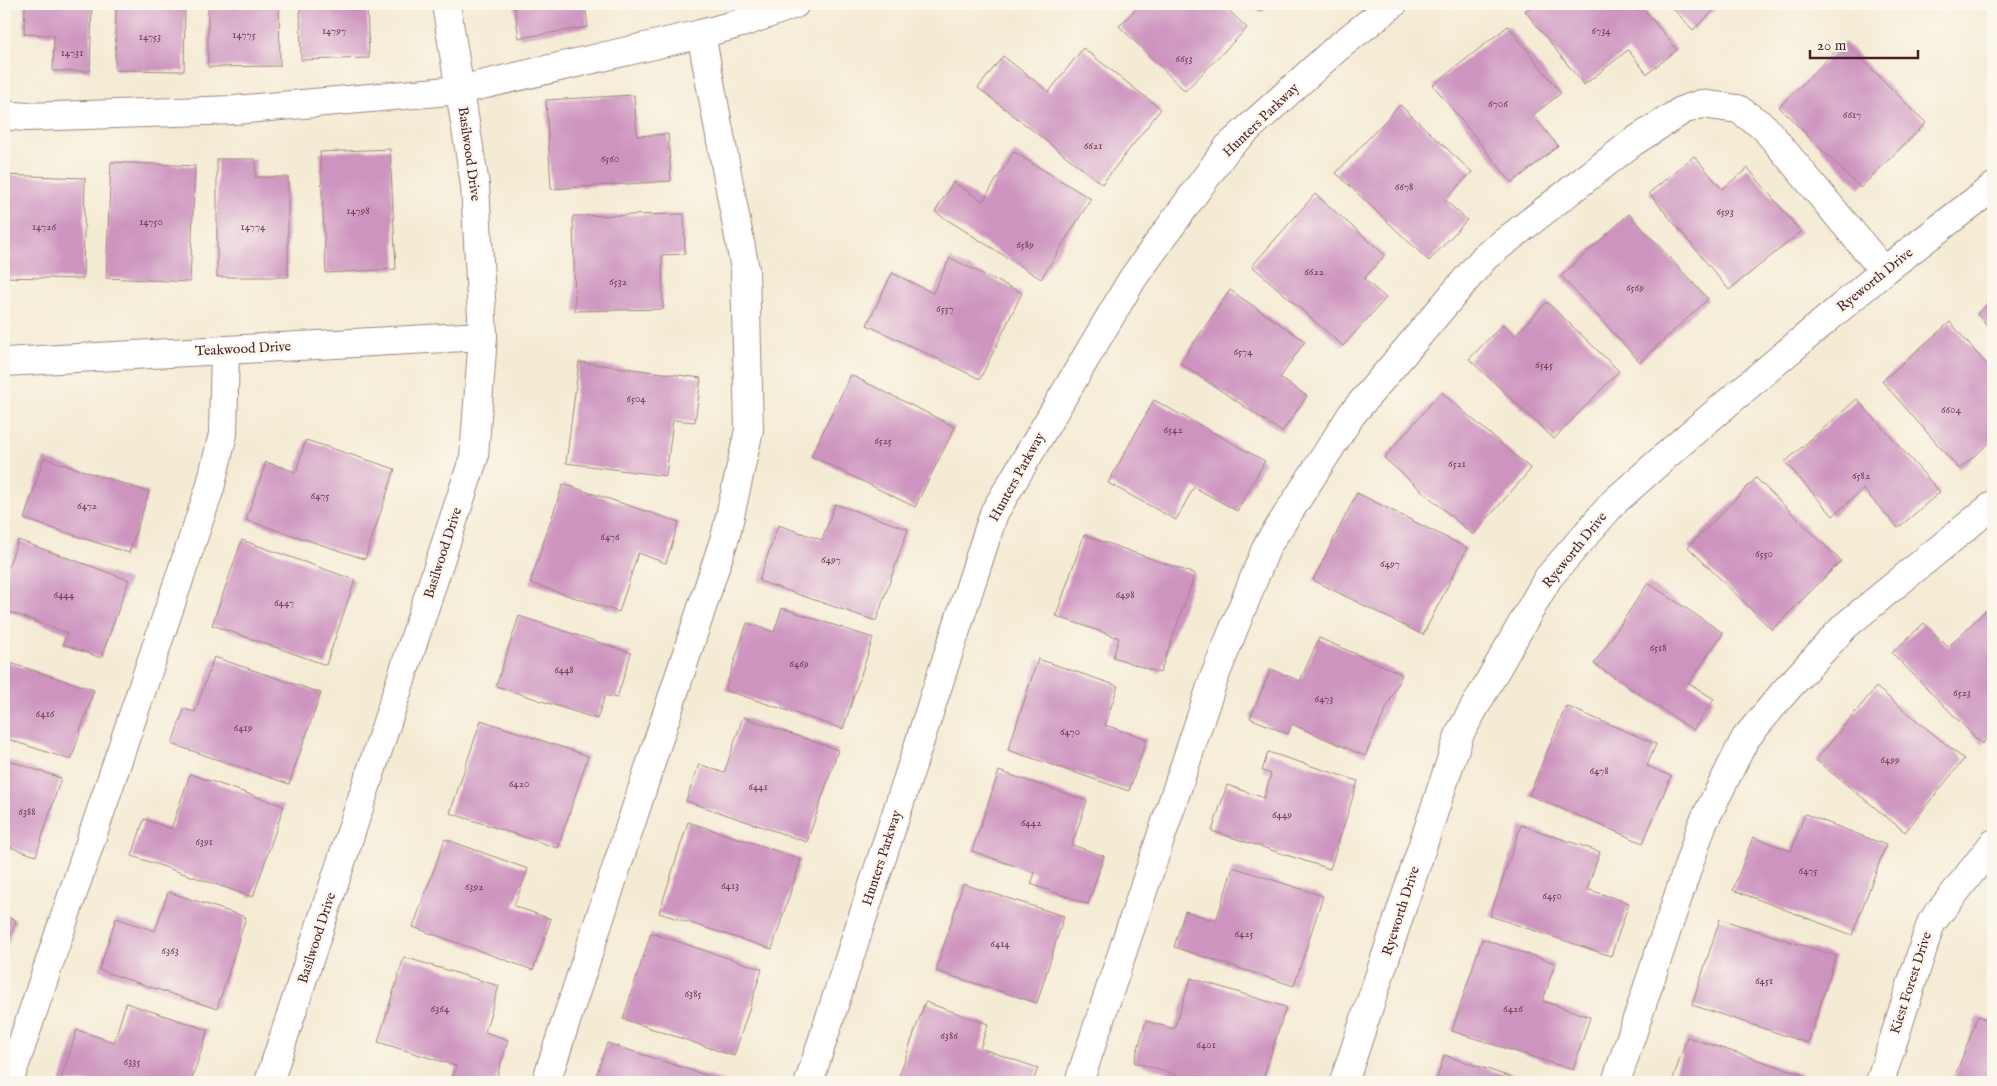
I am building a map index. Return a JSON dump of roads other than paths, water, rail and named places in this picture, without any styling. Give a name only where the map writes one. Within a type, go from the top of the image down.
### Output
[{"type":"street","name":"Basilwood Drive","points":[[270,1082],[474,458],[483,336],[476,185],[446,4]]},
{"type":"street","points":[[4,115],[26,117],[235,110],[460,90],[701,34],[745,22],[795,4]]},
{"type":"street","name":"Hunters Parkway","points":[[809,1082],[994,513],[1133,278],[1228,147],[1337,48],[1393,4]]},
{"type":"street","points":[[546,1082],[726,534],[749,430],[746,269],[701,34]]},
{"type":"street","points":[[1079,1082],[1214,678],[1267,546],[1352,414],[1485,257],[1633,142],[1683,110],[1701,104],[1738,110],[1764,127],[1884,271]]},
{"type":"street","name":"Ryeworth Drive","points":[[1344,1082],[1460,733],[1548,578],[1614,502],[1686,438],[1884,271],[1993,187]]},
{"type":"street","name":"Teakwood Drive","points":[[4,362],[483,336]]},
{"type":"street","points":[[9,1082],[210,488],[223,434],[225,350]]},
{"type":"street","points":[[1616,1082],[1702,825],[1745,739],[1786,690],[1845,626],[1993,505]]},
{"type":"street","name":"Kiest Forest Drive","points":[[1880,1082],[1931,923],[1993,844]]}]
